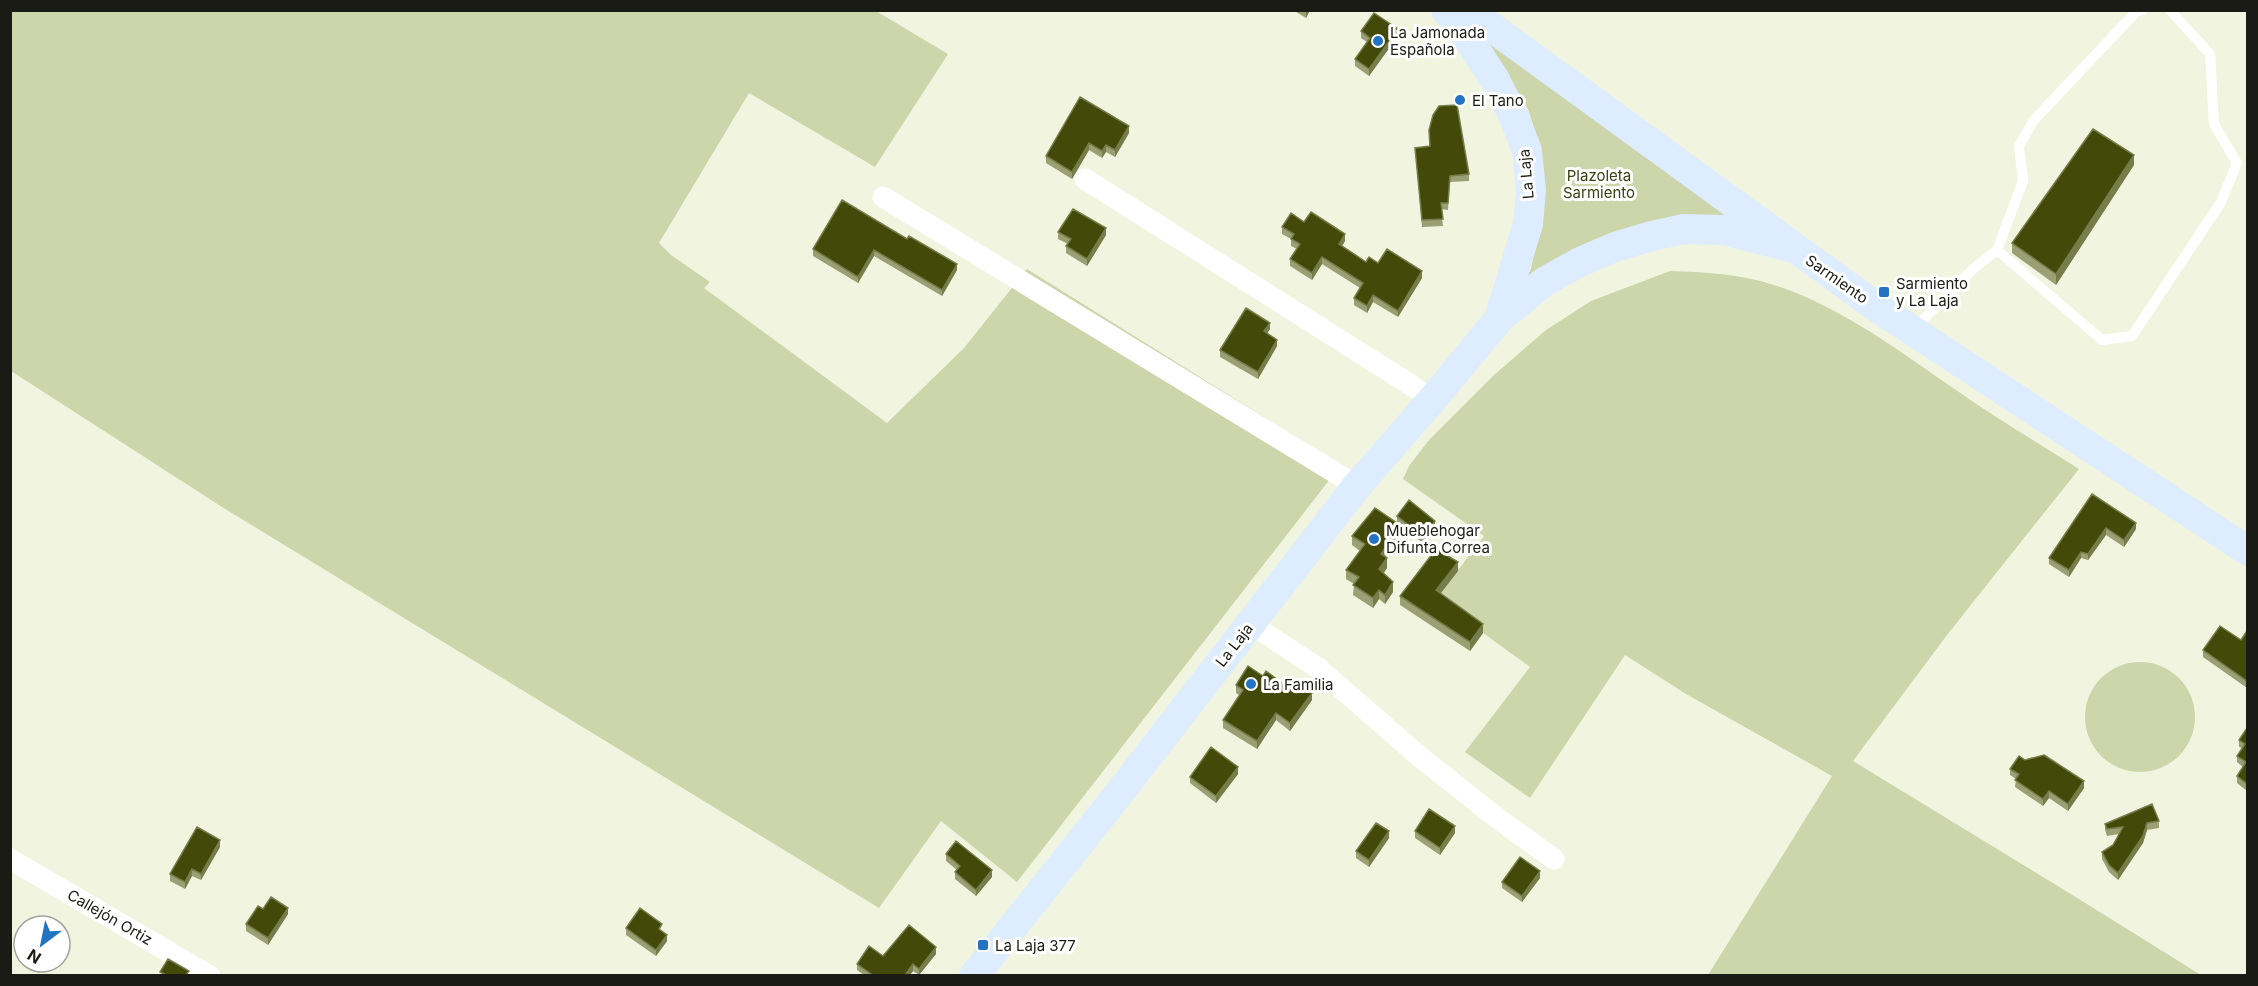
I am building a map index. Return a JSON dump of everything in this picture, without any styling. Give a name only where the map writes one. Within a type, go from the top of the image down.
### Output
[{"type":"main road","name":"La Laja","points":[[1446,10],[1460,26],[1495,80],[1515,119],[1527,151],[1530,190],[1527,224],[1498,319]]},
{"type":"main road","name":"Sarmiento","points":[[1468,10],[1794,248],[1913,330],[2247,551]]},
{"type":"main road","name":"La Laja","points":[[974,975],[1357,486],[1432,400],[1498,319],[1544,282],[1580,262],[1615,247],[1652,236],[1684,229],[1723,230],[1794,248]]},
{"type":"street","points":[[1084,179],[1432,400]]},
{"type":"street","points":[[883,197],[1357,486]]},
{"type":"street","points":[[1251,624],[1318,668],[1420,758],[1554,859]]},
{"type":"street","name":"Callejón Ortiz","points":[[10,859],[210,975]]},
{"type":"lane","points":[[1913,330],[1973,269],[1997,250],[2023,181],[2019,146],[2034,120],[2136,12],[2143,10]]},
{"type":"lane","points":[[1997,250],[2102,340],[2132,336],[2221,202],[2237,163],[2214,124],[2210,54],[2170,10]]},
{"type":"green space","points":[[10,11],[876,11],[948,54],[875,167],[749,93],[659,243],[671,255],[710,282],[704,288],[887,423],[964,348],[1027,269],[1341,465],[1017,882],[941,821],[879,908],[222,507],[11,371]]},
{"type":"green space","name":"Plazoleta Sarmiento","points":[[1478,35],[1747,221],[1521,288],[1531,269],[1542,214],[1540,147],[1528,109]]},
{"type":"green space","points":[[1670,271],[1748,278],[1774,285],[1822,305],[1891,345],[1986,410],[2079,469],[1947,635],[1853,761],[2201,975],[1708,975],[1832,776],[1686,694],[1625,655],[1530,798],[1465,752],[1530,667],[1436,599],[1484,536],[1403,479],[1409,466],[1429,440],[1494,375],[1546,330],[1591,301]]},
{"type":"green space","points":[[2140,662],[2161,667],[2179,678],[2190,696],[2195,717],[2190,738],[2179,756],[2161,767],[2140,772],[2119,767],[2101,756],[2090,738],[2085,717],[2090,696],[2101,678],[2119,667]]},
{"type":"building","points":[[1374,13],[1398,29],[1369,69],[1355,59],[1370,38],[1361,31]]},
{"type":"building","points":[[1080,97],[1129,126],[1115,150],[1106,145],[1102,151],[1089,143],[1072,172],[1046,156]]},
{"type":"building","points":[[1457,105],[1469,174],[1450,176],[1448,203],[1441,203],[1443,219],[1422,220],[1415,148],[1430,146],[1429,130],[1433,115],[1439,106]]},
{"type":"building","points":[[2093,129],[2134,155],[2056,274],[2012,243]]},
{"type":"building","points":[[842,200],[907,239],[909,236],[957,264],[942,290],[874,250],[858,277],[813,249]]},
{"type":"building","points":[[1073,209],[1106,228],[1087,259],[1066,246],[1071,239],[1058,232]]},
{"type":"building","points":[[1311,212],[1345,234],[1339,244],[1366,262],[1369,257],[1378,263],[1387,249],[1422,271],[1398,311],[1373,295],[1367,306],[1354,298],[1363,283],[1322,257],[1312,273],[1290,259],[1300,244],[1291,239],[1294,234],[1282,227],[1291,213],[1304,222]]},
{"type":"building","points":[[1246,308],[1270,323],[1264,331],[1277,340],[1258,372],[1220,350]]},
{"type":"building","points":[[2092,494],[2136,523],[2124,540],[2106,528],[2088,554],[2081,552],[2069,570],[2049,558]]},
{"type":"building","points":[[1409,500],[1435,521],[1423,536],[1397,516]]},
{"type":"building","points":[[1375,508],[1400,525],[1381,554],[1387,558],[1379,569],[1393,582],[1385,595],[1379,590],[1373,598],[1353,585],[1359,577],[1346,570],[1365,544],[1352,536]]},
{"type":"building","points":[[1436,549],[1458,562],[1436,590],[1483,624],[1470,642],[1400,596]]},
{"type":"building","points":[[2220,626],[2241,640],[2247,631],[2247,681],[2203,650]]},
{"type":"building","points":[[1248,666],[1263,676],[1266,671],[1291,690],[1296,682],[1312,693],[1290,723],[1276,713],[1257,741],[1223,720],[1243,690],[1236,685]]},
{"type":"building","points":[[2247,728],[2247,784],[2237,776],[2246,762],[2237,756],[2245,744],[2239,740]]},
{"type":"building","points":[[1211,747],[1238,767],[1216,796],[1190,777]]},
{"type":"building","points":[[2044,755],[2084,781],[2068,804],[2049,791],[2043,799],[2015,780],[2019,774],[2010,769],[2019,756],[2025,760]]},
{"type":"building","points":[[2152,804],[2159,821],[2147,823],[2143,836],[2118,873],[2109,865],[2102,852],[2113,845],[2123,827],[2107,829],[2105,824]]},
{"type":"building","points":[[1429,809],[1455,826],[1440,848],[1415,831]]},
{"type":"building","points":[[1376,823],[1389,831],[1369,860],[1356,851]]},
{"type":"building","points":[[197,827],[220,840],[201,874],[192,869],[185,882],[170,874]]},
{"type":"building","points":[[956,841],[992,870],[976,890],[955,872],[960,866],[946,854]]},
{"type":"building","points":[[1520,857],[1540,871],[1522,896],[1502,882]]},
{"type":"building","points":[[271,897],[288,908],[268,938],[246,924],[258,906],[263,909]]},
{"type":"building","points":[[640,908],[662,924],[659,929],[667,935],[656,950],[626,928]]},
{"type":"building","points":[[909,925],[936,947],[919,969],[913,964],[905,975],[869,975],[871,974],[857,964],[869,946],[883,956]]},
{"type":"building","points":[[168,959],[189,971],[186,975],[166,975],[160,972]]},
{"type":"place","name":"La Jamonada Española","points":[[1378,41]]},
{"type":"place","name":"El Tano","points":[[1460,100]]},
{"type":"place","name":"Sarmiento y La Laja","points":[[1884,292]]},
{"type":"place","name":"Mueblehogar Difunta Correa","points":[[1374,539]]},
{"type":"place","name":"La Familia","points":[[1251,684]]},
{"type":"place","name":"La Laja 377","points":[[983,945]]}]
